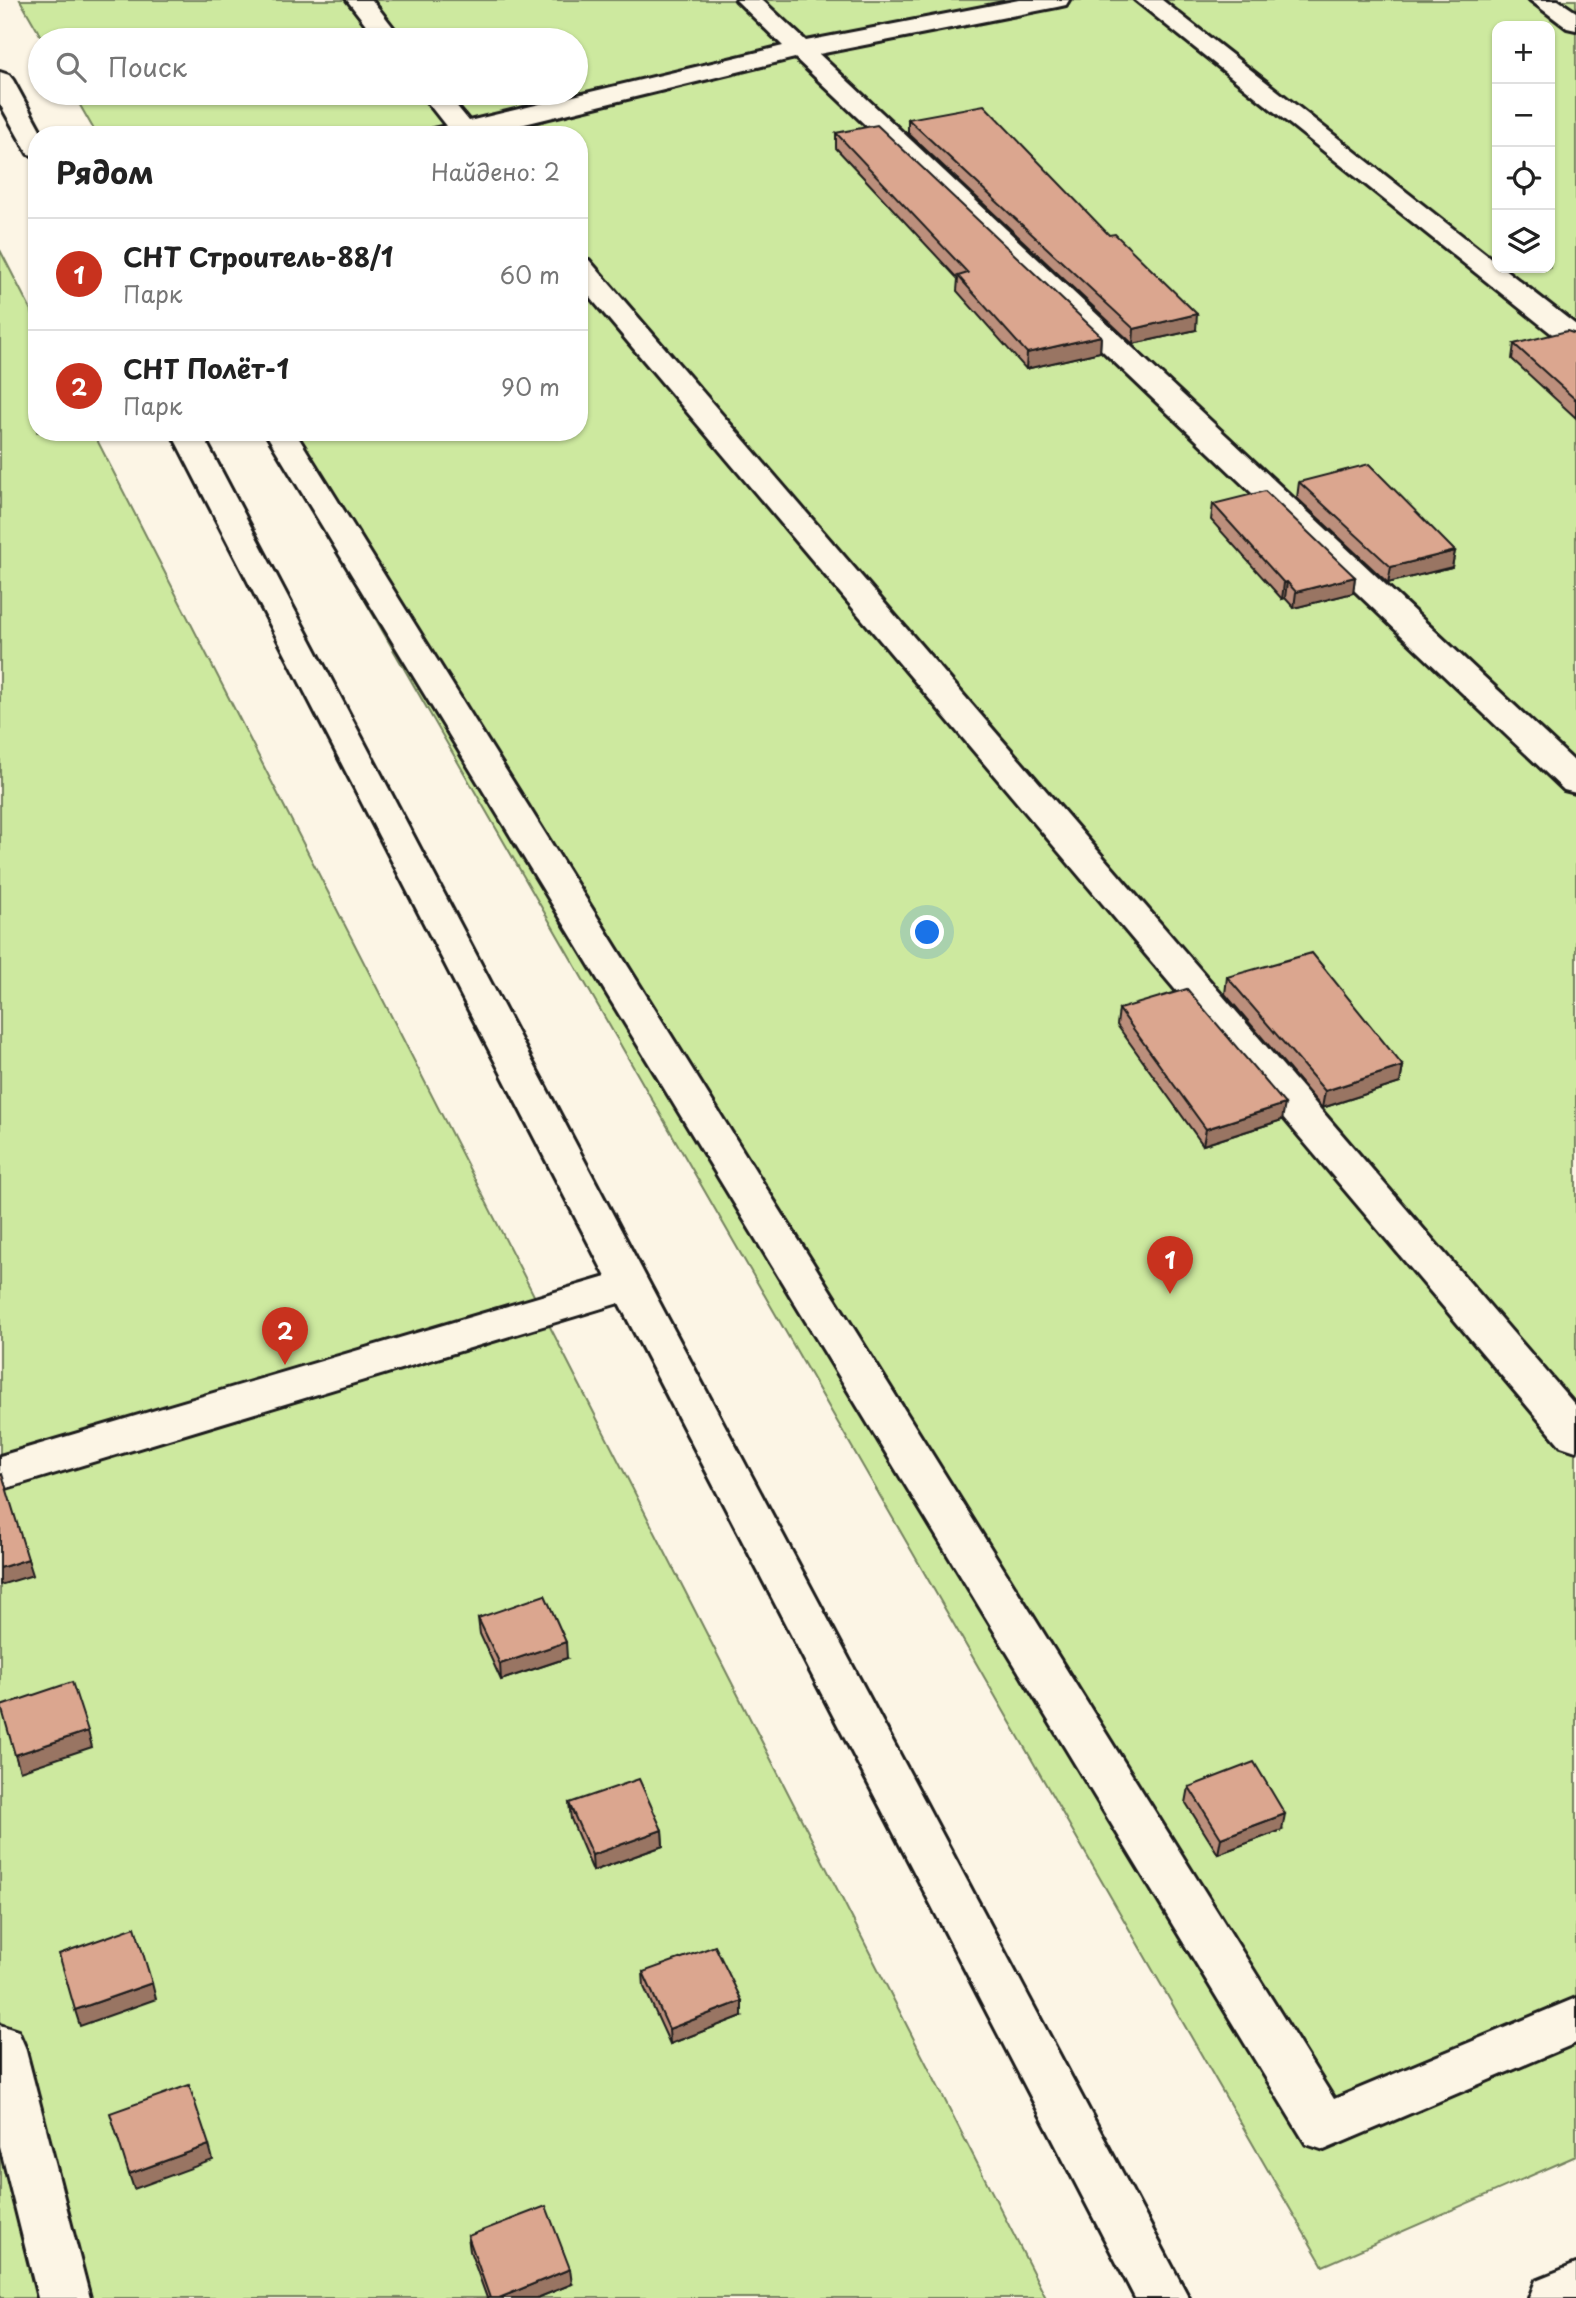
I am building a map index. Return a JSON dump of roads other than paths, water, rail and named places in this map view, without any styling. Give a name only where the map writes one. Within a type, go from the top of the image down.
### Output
[{"type":"street","points":[[359,0],[381,28]]},
{"type":"street","points":[[748,0],[1576,782]]},
{"type":"street","points":[[588,101],[799,50],[1057,0]]},
{"type":"street","points":[[1147,0],[1576,338]]},
{"type":"street","points":[[1542,0],[1576,23]]},
{"type":"street","points":[[0,80],[28,131]]},
{"type":"street","points":[[440,105],[453,126]]},
{"type":"street","points":[[486,126],[572,105]]},
{"type":"street","points":[[588,277],[1576,1435]]},
{"type":"street","points":[[191,441],[630,1285],[1163,2298]]},
{"type":"street","points":[[286,441],[1324,2127],[1576,2020]]},
{"type":"street","points":[[0,1473],[630,1285]]},
{"type":"street","points":[[0,2047],[64,2298]]},
{"type":"street","points":[[1555,2298],[1576,2289]]},
{"type":"place","name":"СНТ Строитель-88/1","points":[[1170,1294]]},
{"type":"place","name":"СНТ Полёт-1","points":[[285,1365]]}]
